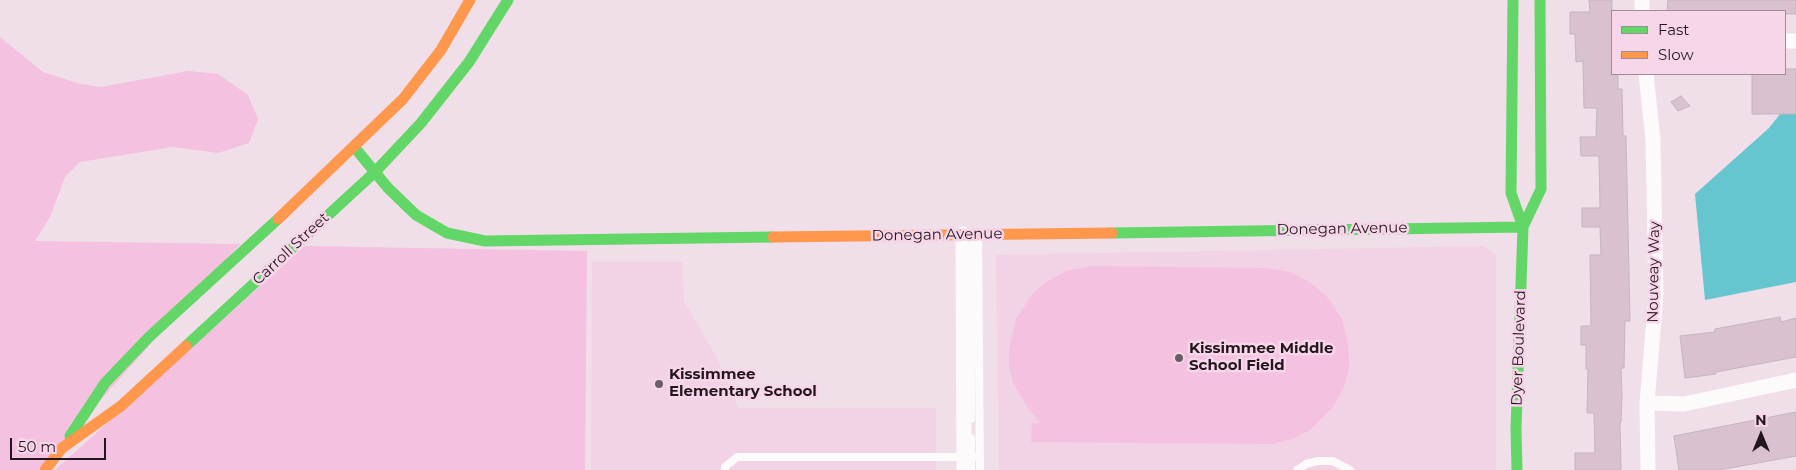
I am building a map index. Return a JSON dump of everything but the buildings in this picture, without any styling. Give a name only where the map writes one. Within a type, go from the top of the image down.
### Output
[{"type":"main road","points":[[62,448],[105,382],[149,337],[355,148],[404,99],[441,50],[470,0]]},
{"type":"main road","name":"Carroll Street","points":[[44,470],[62,448],[121,406],[375,172],[421,123],[469,62],[508,0]]},
{"type":"main road","name":"Dyer Boulevard","points":[[1513,0],[1511,193],[1523,227],[1516,429],[1517,470]]},
{"type":"main road","name":"Dyer Boulevard","points":[[1523,227],[1541,189],[1540,0]]},
{"type":"main road","name":"Donegan Avenue","points":[[355,148],[388,188],[416,215],[447,233],[485,241],[1523,227]]},
{"type":"street","name":"Nouveay Way","points":[[1646,75],[1653,140],[1656,294],[1647,403],[1648,470]]},
{"type":"street","points":[[970,462],[971,234]]},
{"type":"street","points":[[1647,403],[1684,404],[1796,380]]},
{"type":"lane","points":[[725,470],[737,457],[970,462],[980,470]]},
{"type":"lane","points":[[1297,470],[1306,464],[1318,461],[1333,461],[1350,470]]},
{"type":"shaded area","points":[[0,37],[43,72],[80,84],[101,87],[188,71],[218,74],[248,95],[258,119],[249,143],[218,153],[173,147],[80,162],[65,177],[50,217],[35,241],[240,244],[38,470],[0,470]]},
{"type":"shaded area","points":[[305,246],[587,251],[585,470],[55,470]]},
{"type":"shaded area","points":[[1484,246],[1496,255],[1496,470],[999,470],[996,255]]},
{"type":"shaded area","name":"Kissimmee Elementary School","points":[[592,262],[682,262],[684,301],[718,360],[738,408],[936,408],[936,470],[591,470]]},
{"type":"shaded area","name":"Kissimmee Middle School Field","points":[[1092,266],[1266,268],[1291,272],[1311,283],[1328,298],[1342,319],[1349,354],[1349,369],[1344,387],[1333,407],[1310,430],[1293,439],[1272,444],[1031,442],[1032,423],[1037,424],[1040,422],[1029,410],[1013,383],[1009,365],[1009,349],[1016,319],[1033,293],[1046,282],[1066,271]]},
{"type":"water","points":[[1788,104],[1796,104],[1796,282],[1705,300],[1695,194],[1769,128]]},
{"type":"traffic: fast","points":[[186,346],[375,172],[421,123],[469,62],[508,0]]},
{"type":"traffic: fast","points":[[1513,0],[1511,193],[1523,227],[1516,429],[1517,470]]},
{"type":"traffic: fast","points":[[1523,227],[1541,189],[1540,0]]},
{"type":"traffic: fast","points":[[355,148],[388,188],[416,215],[447,233],[485,241],[773,237]]},
{"type":"traffic: fast","points":[[70,436],[105,383],[149,337],[278,219]]},
{"type":"traffic: fast","points":[[1112,233],[1523,227]]},
{"type":"traffic: slow","points":[[278,219],[403,99],[441,50],[470,0]]},
{"type":"traffic: slow","points":[[773,237],[1112,233]]},
{"type":"traffic: slow","points":[[45,470],[62,448],[121,406],[186,346]]},
{"type":"place","name":"Kissimmee Middle School Field","points":[[1179,358]]},
{"type":"place","name":"Kissimmee Elementary School","points":[[659,384]]}]
